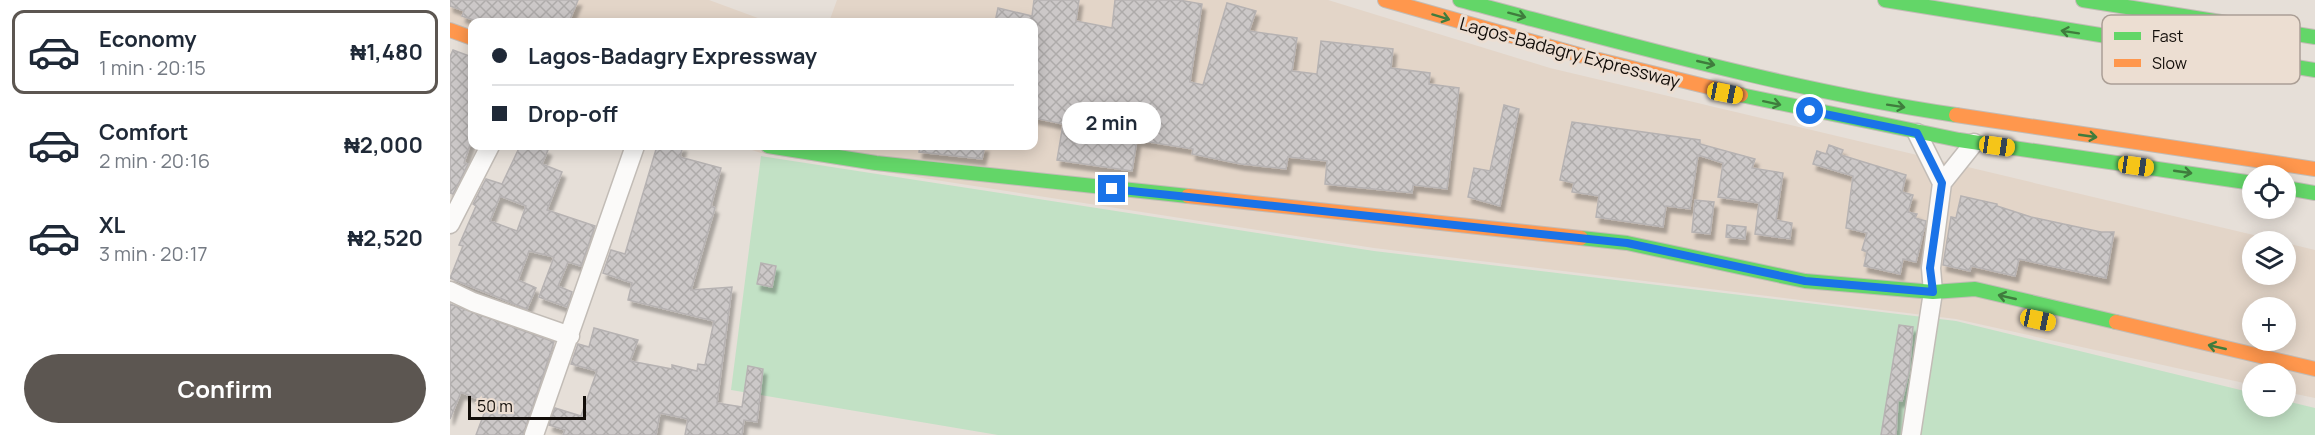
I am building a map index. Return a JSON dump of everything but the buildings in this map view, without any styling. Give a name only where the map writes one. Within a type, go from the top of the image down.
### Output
[{"type":"main road","name":"Lagos-Badagry Expressway","points":[[1385,0],[1519,40],[1725,93],[1974,143],[2242,181]]},
{"type":"main road","name":"Lagos-Badagry Expressway","points":[[1460,0],[1638,47],[1864,101],[2315,169]]},
{"type":"main road","points":[[1885,0],[2102,37]]},
{"type":"main road","points":[[2084,0],[2175,15]]},
{"type":"main road","points":[[450,30],[468,37]]},
{"type":"main road","points":[[2300,36],[2315,38]]},
{"type":"main road","points":[[2300,68],[2315,70]]},
{"type":"main road","points":[[793,150],[876,163],[1627,243],[1805,281],[1933,292],[1975,289],[2315,369]]},
{"type":"main road","points":[[2296,190],[2315,193]]},
{"type":"main road","points":[[1933,292],[1971,305]]},
{"type":"main road","points":[[2123,338],[2242,366]]},
{"type":"main road","points":[[2296,377],[2315,382]]},
{"type":"street","points":[[1917,133],[1942,183]]},
{"type":"street","points":[[1911,435],[1933,292],[1930,268],[1942,183],[1974,143]]},
{"type":"street","points":[[450,224],[488,150]]},
{"type":"street","points":[[534,435],[634,150]]},
{"type":"street","points":[[450,291],[473,302],[570,336]]},
{"type":"shaded area","points":[[450,0],[709,0],[758,18],[468,18],[468,42],[450,35]]},
{"type":"shaded area","points":[[837,0],[1328,0],[1550,68],[2242,232],[2242,285],[2296,285],[2296,245],[2315,250],[2315,398],[2296,394],[2296,363],[2242,363],[2242,383],[1956,319],[1374,248],[752,150],[1038,150],[1038,18],[830,18]]},
{"type":"green space","points":[[761,156],[1374,251],[1956,321],[2242,390],[2242,417],[2296,417],[2296,403],[2315,408],[2315,435],[998,435],[731,390]]},
{"type":"traffic: fast","points":[[1460,0],[1768,79],[1893,105],[1956,115]]},
{"type":"traffic: fast","points":[[1885,0],[2102,35]]},
{"type":"traffic: fast","points":[[2083,0],[2177,15]]},
{"type":"traffic: fast","points":[[2300,35],[2315,37]]},
{"type":"traffic: fast","points":[[2300,68],[2315,70]]},
{"type":"traffic: fast","points":[[1741,95],[1959,140],[2242,181]]},
{"type":"traffic: fast","points":[[793,150],[876,163],[1188,196]]},
{"type":"traffic: fast","points":[[2296,190],[2315,193]]},
{"type":"traffic: fast","points":[[1581,238],[1627,243],[1805,281],[1933,292],[1975,289],[2116,322]]},
{"type":"traffic: slow","points":[[1385,0],[1583,56],[1741,95]]},
{"type":"traffic: slow","points":[[450,30],[468,37]]},
{"type":"traffic: slow","points":[[1956,115],[2315,169]]},
{"type":"traffic: slow","points":[[1188,196],[1581,238]]},
{"type":"traffic: slow","points":[[2116,322],[2315,369]]},
{"type":"route","points":[[1112,189],[1627,243],[1805,281],[1933,292],[1930,268],[1942,183],[1917,133],[1810,111]]}]
